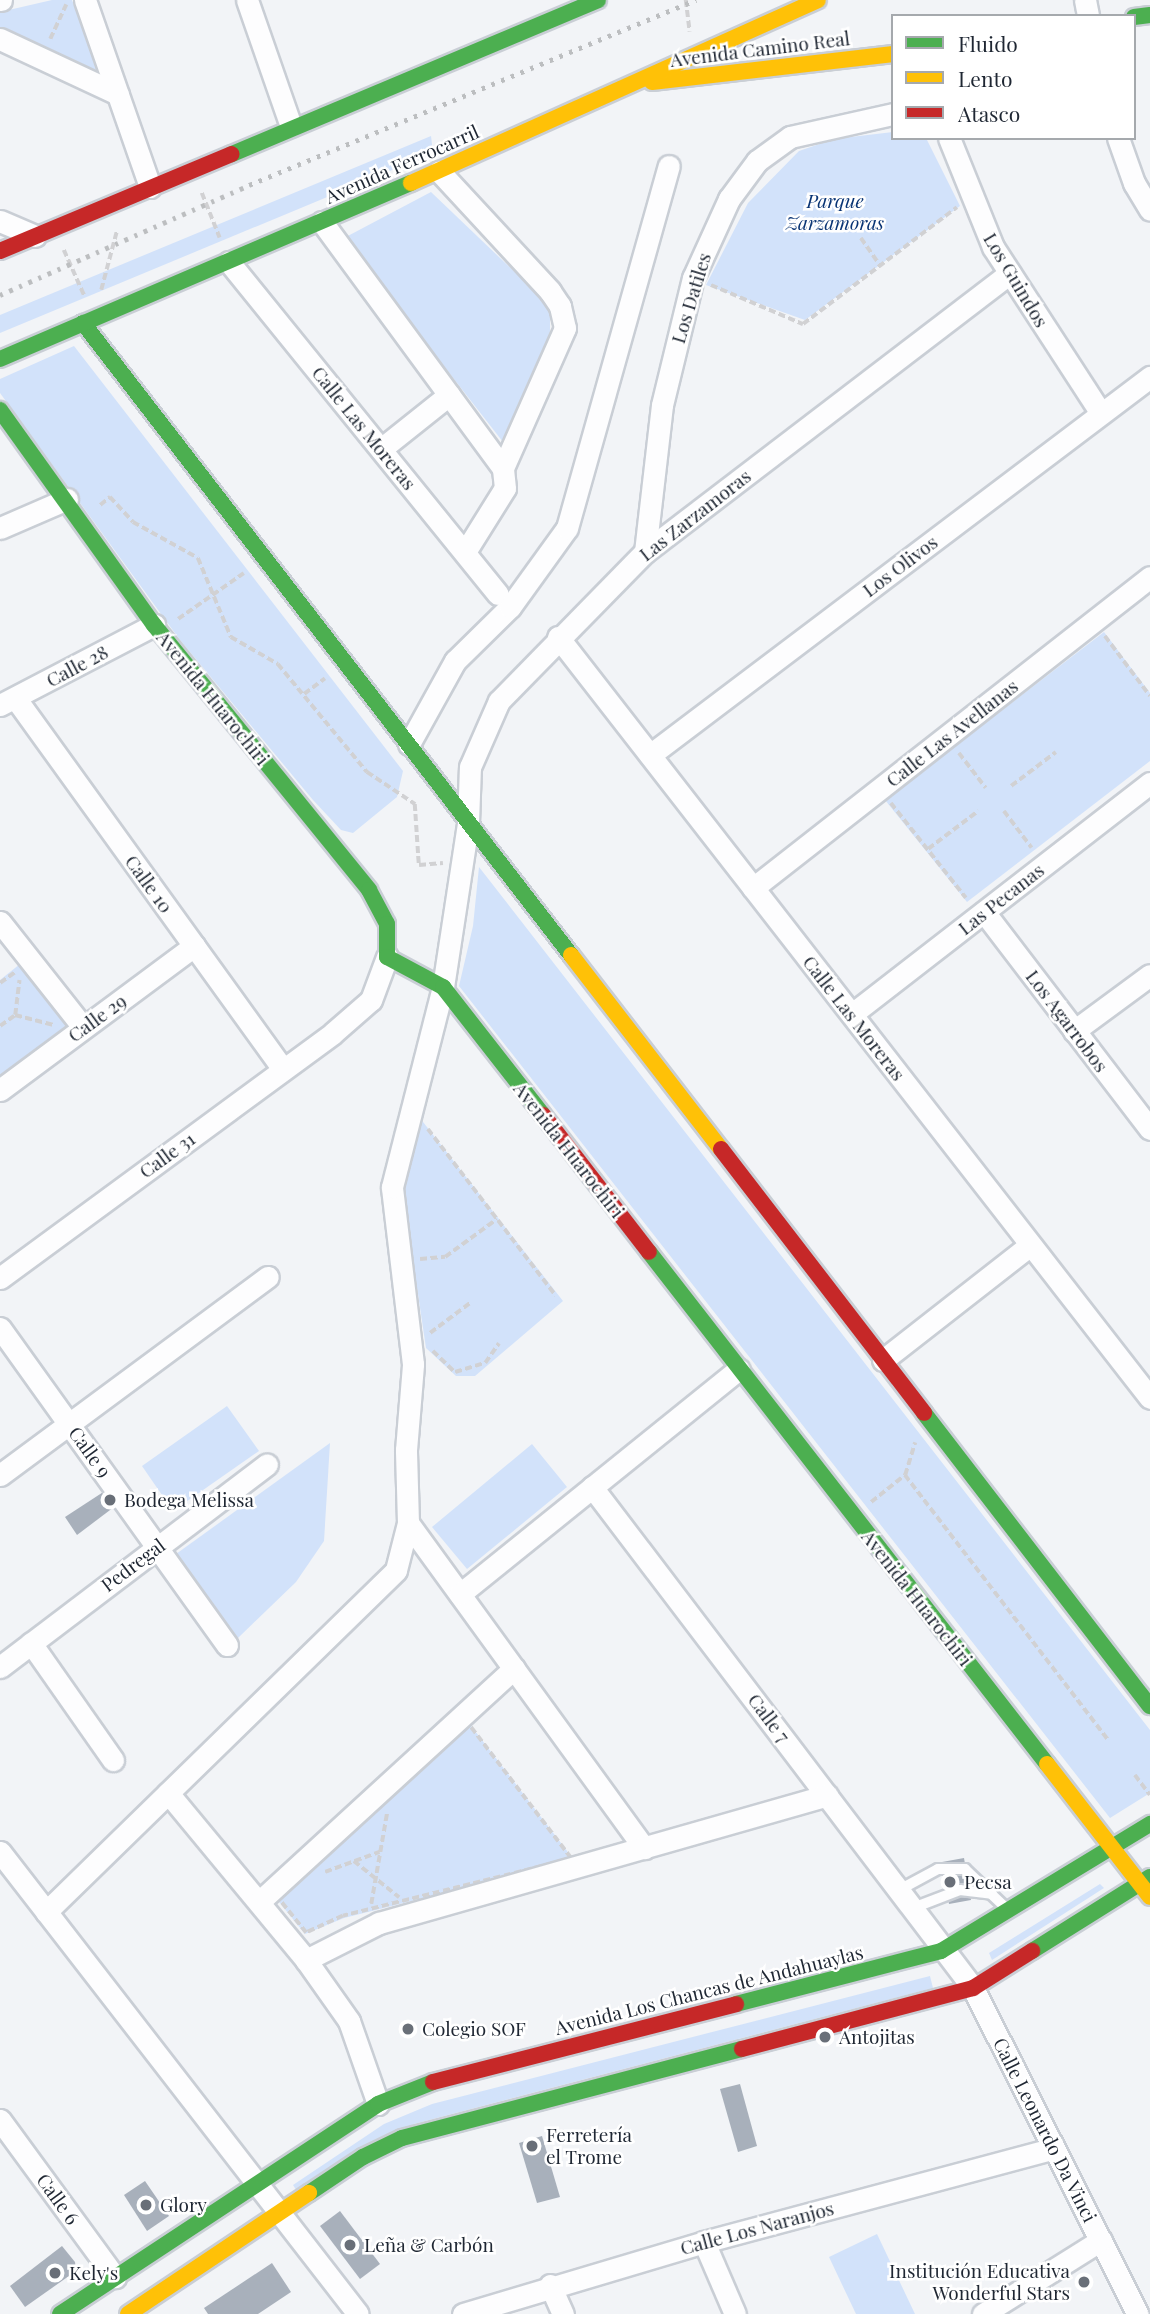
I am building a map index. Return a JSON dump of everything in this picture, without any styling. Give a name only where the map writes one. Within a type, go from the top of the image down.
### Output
[{"type":"street","points":[[85,0],[150,187]]},
{"type":"street","points":[[247,0],[291,126]]},
{"type":"street","points":[[0,251],[291,126],[598,0]]},
{"type":"street","name":"Avenida Ferrocarril","points":[[0,359],[439,172],[818,0]]},
{"type":"street","points":[[0,39],[118,94]]},
{"type":"street","name":"Avenida Camino Real","points":[[631,84],[891,54]]},
{"type":"street","name":"Los Datiles","points":[[645,552],[662,405],[693,278],[730,199],[772,148],[803,132],[891,114]]},
{"type":"street","name":"Los Guindos","points":[[950,140],[970,198],[1010,273],[1101,413]]},
{"type":"street","points":[[1119,140],[1134,183],[1150,210]]},
{"type":"street","points":[[409,744],[455,661],[510,607],[567,528],[669,166]]},
{"type":"street","points":[[439,172],[550,291],[565,328],[503,468],[505,488],[465,552]]},
{"type":"street","points":[[0,221],[45,232]]},
{"type":"street","points":[[322,222],[503,468]]},
{"type":"street","name":"Calle Las Moreras","points":[[229,262],[498,594]]},
{"type":"street","name":"Las Zarzamoras","points":[[47,1912],[396,1570],[408,1523],[405,1450],[413,1364],[392,1187],[443,987],[468,822],[470,767],[499,701],[558,636],[645,552],[1010,273]]},
{"type":"street","points":[[88,321],[264,558],[1150,1706]]},
{"type":"street","name":"Los Olivos","points":[[650,755],[1150,377]]},
{"type":"street","points":[[381,449],[449,395]]},
{"type":"street","name":"Avenida Huarochiri","points":[[0,410],[67,499],[157,629],[369,890],[387,924],[387,957],[443,987],[1112,1850],[1146,1886]]},
{"type":"street","points":[[0,528],[67,499]]},
{"type":"street","name":"Calle Las Avellanas","points":[[753,888],[1150,577]]},
{"type":"street","name":"Calle 28","points":[[8,702],[157,629]]},
{"type":"street","name":"Calle Las Moreras","points":[[558,636],[1150,1398]]},
{"type":"street","name":"Calle 10","points":[[8,702],[194,946],[283,1069]]},
{"type":"street","name":"Las Pecanas","points":[[852,1014],[975,906],[1150,783]]},
{"type":"street","name":"Los Agarrobos","points":[[975,906],[1150,1129]]},
{"type":"street","points":[[0,922],[83,1027]]},
{"type":"street","name":"Calle 29","points":[[0,1090],[194,946]]},
{"type":"street","name":"Calle 31","points":[[0,1278],[333,1032],[371,1000],[387,957]]},
{"type":"street","points":[[1074,1031],[1150,975]]},
{"type":"street","points":[[883,1360],[1030,1245]]},
{"type":"street","points":[[0,1475],[268,1277]]},
{"type":"street","name":"Calle 9","points":[[0,1328],[227,1646]]},
{"type":"street","points":[[460,1594],[739,1369]]},
{"type":"street","name":"Pedregal","points":[[0,1667],[267,1464]]},
{"type":"street","name":"Calle 7","points":[[592,1487],[945,1950]]},
{"type":"street","points":[[408,1523],[644,1848]]},
{"type":"street","points":[[31,1643],[113,1760]]},
{"type":"street","points":[[259,1902],[514,1668]]},
{"type":"street","points":[[168,1793],[306,1960],[349,2021],[378,2104]]},
{"type":"street","points":[[306,1960],[379,1923],[827,1795]]},
{"type":"street","name":"Avenida Los Chancas de Andahuaylas","points":[[60,2314],[378,2104],[437,2081],[945,1950],[1112,1850],[1150,1824]]},
{"type":"street","points":[[0,1852],[358,2314]]},
{"type":"street","points":[[128,2314],[363,2157],[447,2123],[973,1988],[1146,1886]]},
{"type":"street","name":"Calle Leonardo Da Vinci","points":[[945,1950],[973,1988],[1138,2314]]},
{"type":"street","name":"Calle 6","points":[[0,2120],[115,2277]]},
{"type":"street","name":"Calle Los Naranjos","points":[[463,2314],[704,2242],[1054,2148]]},
{"type":"street","points":[[983,2314],[1101,2240]]},
{"type":"street","points":[[704,2242],[735,2314]]},
{"type":"street","points":[[550,2286],[563,2314]]},
{"type":"lane","points":[[899,1890],[938,1869],[965,1869],[1009,1912]]},
{"type":"lane","points":[[913,1908],[960,1890],[992,1894]]},
{"type":"path","points":[[48,42],[68,0]]},
{"type":"path","points":[[686,0],[694,55]]},
{"type":"path","points":[[192,169],[229,262]]},
{"type":"path","points":[[88,321],[125,198]]},
{"type":"path","points":[[693,278],[803,324],[970,198]]},
{"type":"path","points":[[45,232],[88,321]]},
{"type":"path","points":[[861,238],[880,265]]},
{"type":"path","points":[[96,508],[110,496],[133,522],[198,558],[215,593],[231,637],[278,664],[367,772],[415,804],[419,865],[442,863]]},
{"type":"path","points":[[157,629],[264,558]]},
{"type":"path","points":[[1103,634],[1150,695]]},
{"type":"path","points":[[956,748],[986,788]]},
{"type":"path","points":[[1011,786],[1056,752]]},
{"type":"path","points":[[889,800],[975,906]]},
{"type":"path","points":[[928,849],[978,811]]},
{"type":"path","points":[[1004,811],[1033,849]]},
{"type":"path","points":[[0,983],[21,967],[15,1015],[0,1026]]},
{"type":"path","points":[[15,1015],[62,1027],[62,1022]]},
{"type":"path","points":[[425,1125],[556,1296]]},
{"type":"path","points":[[417,1272],[415,1259],[445,1257],[497,1219]]},
{"type":"path","points":[[428,1335],[470,1303]]},
{"type":"path","points":[[426,1322],[431,1349],[455,1372],[485,1363],[499,1343]]},
{"type":"path","points":[[852,1515],[905,1475],[926,1415]]},
{"type":"path","points":[[905,1475],[1109,1741]]},
{"type":"path","points":[[465,1720],[572,1858],[370,1909],[306,1933],[277,1898],[391,1789],[465,1720]]},
{"type":"path","points":[[1135,1776],[1150,1795]]},
{"type":"path","points":[[370,1909],[391,1789]]},
{"type":"path","points":[[290,1884],[379,1853]]},
{"type":"path","points":[[354,1861],[403,1901]]},
{"type":"green space","points":[[52,0],[72,0],[103,83],[0,33],[0,12]]},
{"type":"green space","name":"Parque Zarzamoras","points":[[891,132],[891,140],[927,140],[960,206],[805,320],[706,285],[748,203],[799,151],[834,139]]},
{"type":"green space","points":[[431,136],[433,153],[0,333],[0,315]]},
{"type":"green space","points":[[431,192],[544,300],[550,311],[550,341],[503,442],[344,238]]},
{"type":"green space","points":[[74,346],[403,771],[397,797],[353,833],[341,830],[313,800],[180,640],[0,393],[0,379]]},
{"type":"green space","points":[[1104,632],[1150,693],[1150,761],[967,902],[885,800]]},
{"type":"green space","points":[[479,867],[1150,1730],[1150,1793],[1110,1818],[459,986],[473,926]]},
{"type":"green space","points":[[20,964],[65,1023],[65,1031],[0,1080],[0,980]]},
{"type":"green space","points":[[416,1113],[563,1301],[475,1376],[456,1376],[426,1348],[402,1187]]},
{"type":"green space","points":[[227,1406],[259,1451],[173,1511],[142,1466]]},
{"type":"green space","points":[[330,1443],[324,1541],[296,1582],[238,1638],[176,1554]]},
{"type":"green space","points":[[532,1444],[567,1487],[467,1569],[432,1527]]},
{"type":"green space","points":[[465,1718],[574,1860],[344,1918],[305,1934],[275,1897]]},
{"type":"green space","points":[[1100,1884],[1104,1888],[992,1960],[989,1953]]},
{"type":"green space","points":[[930,1976],[933,1988],[414,2124],[298,2193],[293,2185],[384,2124],[432,2104]]},
{"type":"green space","points":[[877,2234],[915,2314],[856,2314],[829,2257]]},
{"type":"building","points":[[114,1485],[122,1501],[77,1535],[65,1517]]},
{"type":"building","points":[[964,1858],[971,1900],[949,1904],[942,1862]]},
{"type":"building","points":[[740,2084],[757,2146],[738,2152],[720,2089]]},
{"type":"building","points":[[542,2136],[560,2197],[537,2203],[519,2143]]},
{"type":"building","name":"Glory","points":[[145,2181],[169,2216],[147,2231],[124,2195]]},
{"type":"building","name":"Leña & Carbón","points":[[340,2211],[380,2264],[360,2279],[320,2226]]},
{"type":"building","points":[[62,2246],[75,2262],[76,2271],[25,2307],[10,2286]]},
{"type":"building","points":[[272,2263],[291,2292],[258,2314],[208,2314],[204,2308]]},
{"type":"railway","points":[[0,295],[249,185],[696,0]]},
{"type":"traffic: fast","points":[[232,154],[598,0]]},
{"type":"traffic: fast","points":[[1136,17],[1150,15]]},
{"type":"traffic: fast","points":[[0,359],[411,183]]},
{"type":"traffic: fast","points":[[83,323],[571,955]]},
{"type":"traffic: fast","points":[[0,410],[154,625],[369,890],[387,924],[387,957],[443,987],[543,1115]]},
{"type":"traffic: fast","points":[[649,1252],[1047,1764]]},
{"type":"traffic: fast","points":[[924,1413],[1150,1706]]},
{"type":"traffic: fast","points":[[736,2004],[941,1951],[1150,1824]]},
{"type":"traffic: fast","points":[[1032,1951],[1150,1877]]},
{"type":"traffic: fast","points":[[309,2193],[363,2157],[402,2138],[742,2049]]},
{"type":"traffic: fast","points":[[60,2314],[378,2104],[433,2082]]},
{"type":"traffic: slow","points":[[411,183],[818,0]]},
{"type":"traffic: slow","points":[[652,82],[891,54]]},
{"type":"traffic: slow","points":[[571,955],[721,1149]]},
{"type":"traffic: slow","points":[[1047,1764],[1150,1897]]},
{"type":"traffic: slow","points":[[128,2314],[309,2193]]},
{"type":"traffic: jam","points":[[0,251],[232,154]]},
{"type":"traffic: jam","points":[[543,1115],[649,1252]]},
{"type":"traffic: jam","points":[[721,1149],[924,1413]]},
{"type":"traffic: jam","points":[[742,2049],[973,1988],[1032,1951]]},
{"type":"traffic: jam","points":[[433,2082],[736,2004]]},
{"type":"place","name":"Bodega Melissa","points":[[110,1500]]},
{"type":"place","name":"Pecsa","points":[[950,1882]]},
{"type":"place","name":"Colegio SOF","points":[[408,2029]]},
{"type":"place","name":"Antojitas","points":[[825,2037]]},
{"type":"place","name":"Ferretería el Trome","points":[[532,2146]]},
{"type":"place","name":"Glory","points":[[146,2205]]},
{"type":"place","name":"Leña & Carbón","points":[[350,2245]]},
{"type":"place","name":"Kely's","points":[[55,2273]]},
{"type":"place","name":"Institución Educativa Wonderful Stars","points":[[1084,2282]]}]
